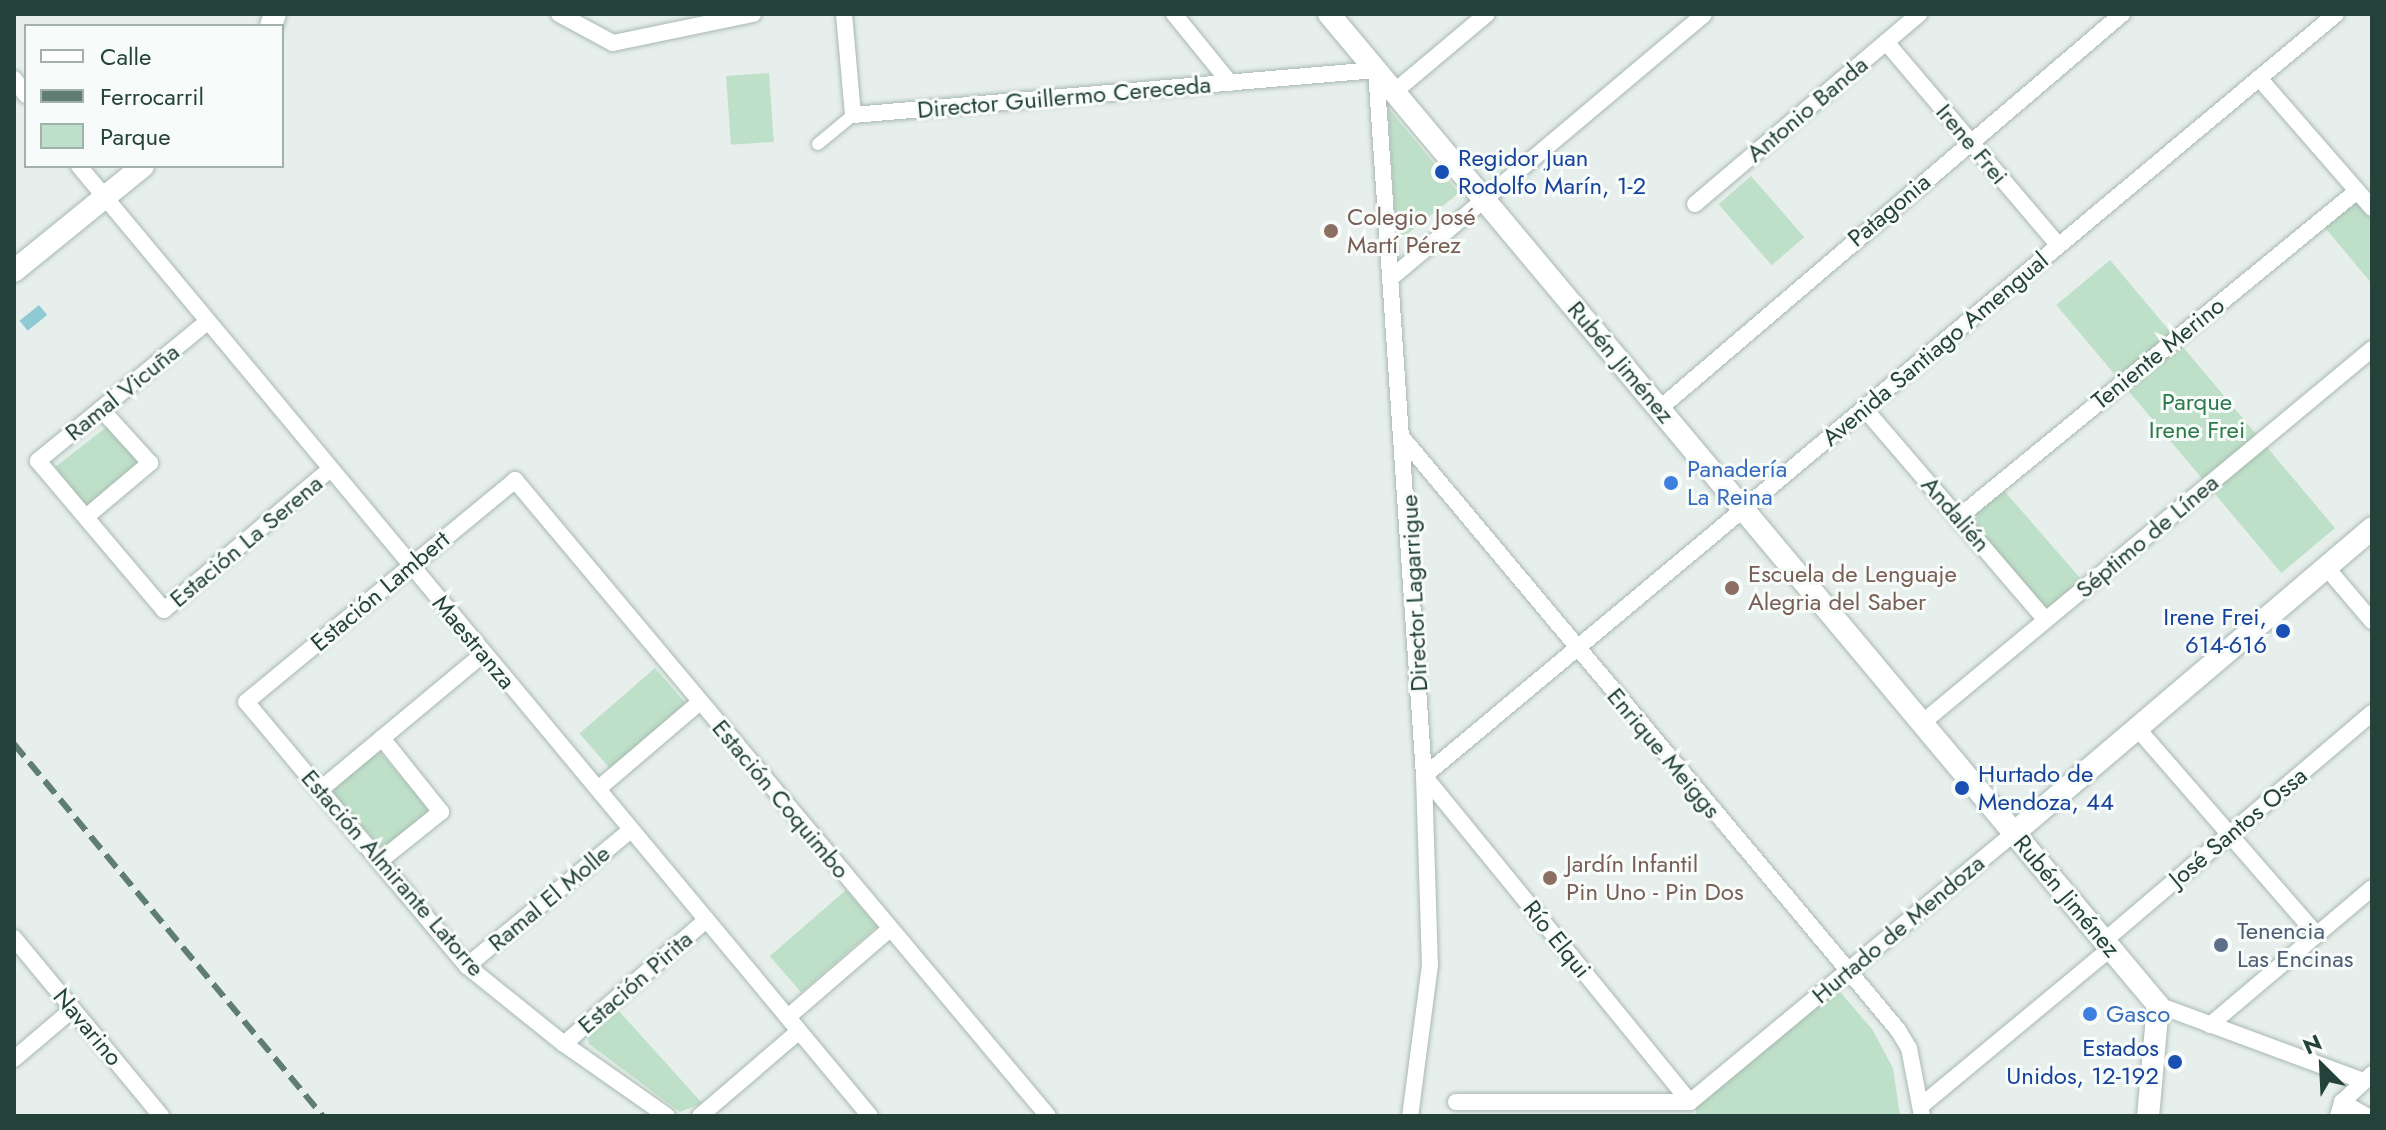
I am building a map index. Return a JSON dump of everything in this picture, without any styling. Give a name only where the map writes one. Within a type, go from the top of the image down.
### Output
[{"type":"main road","name":"Rubén Jiménez","points":[[1329,14],[2158,1005]]},
{"type":"main road","points":[[14,271],[141,168]]},
{"type":"main road","name":"Hurtado de Mendoza","points":[[2014,833],[2372,528]]},
{"type":"main road","points":[[2148,1116],[2158,1005]]},
{"type":"street","points":[[559,14],[613,43],[753,14]]},
{"type":"street","points":[[818,144],[853,115],[844,14]]},
{"type":"street","points":[[1174,14],[1230,83]]},
{"type":"street","points":[[1394,92],[1487,14]]},
{"type":"street","points":[[1391,278],[1704,14]]},
{"type":"street","name":"Patagonia","points":[[1659,409],[2122,14]]},
{"type":"street","name":"Avenida Santiago Amengual","points":[[1424,776],[2336,14]]},
{"type":"street","name":"Antonio Banda","points":[[1695,204],[1915,15]]},
{"type":"street","name":"Irene Frei","points":[[1886,42],[2058,245]]},
{"type":"street","name":"Director Guillermo Cereceda","points":[[853,115],[1376,70]]},
{"type":"street","name":"Director Lagarrigue","points":[[1376,70],[1405,441],[1424,776],[1430,965],[1410,1116]]},
{"type":"street","points":[[2259,78],[2372,208]]},
{"type":"street","name":"Maestranza","points":[[80,168],[870,1116]]},
{"type":"street","name":"Teniente Merino","points":[[1959,517],[2357,191]]},
{"type":"street","name":"Ramal Vicuña","points":[[38,461],[207,322]]},
{"type":"street","name":"Séptimo de Línea","points":[[1922,723],[2372,349]]},
{"type":"street","name":"Andalién","points":[[1864,408],[2046,620]]},
{"type":"street","points":[[86,517],[150,463],[101,409]]},
{"type":"street","name":"Enrique Meiggs","points":[[1405,441],[1576,650],[1849,970],[1909,1048],[1922,1110]]},
{"type":"street","name":"Estación La Serena","points":[[38,461],[164,610],[330,469]]},
{"type":"street","name":"Estación Lambert","points":[[246,702],[515,480]]},
{"type":"street","name":"Estación Coquimbo","points":[[515,480],[1048,1116]]},
{"type":"street","points":[[2326,567],[2372,621]]},
{"type":"street","points":[[321,789],[484,653]]},
{"type":"street","name":"Estación Almirante Latorre","points":[[246,702],[467,966],[564,1044],[667,1116]]},
{"type":"street","points":[[598,789],[700,702]]},
{"type":"street","name":"José Santos Ossa","points":[[1922,1110],[2229,834],[2372,713]]},
{"type":"street","points":[[2137,728],[2317,935]]},
{"type":"street","points":[[381,860],[441,812],[382,738]]},
{"type":"street","name":"Río Elqui","points":[[1424,776],[1691,1109]]},
{"type":"street","name":"Ramal El Molle","points":[[467,966],[631,830]]},
{"type":"street","name":"Hurtado de Mendoza","points":[[1691,1109],[1849,970],[2014,833]]},
{"type":"street","points":[[2210,1025],[2372,888]]},
{"type":"street","name":"Estación Pirita","points":[[564,1044],[706,920]]},
{"type":"street","points":[[788,1017],[890,929]]},
{"type":"street","name":"Navarino","points":[[14,938],[161,1116]]},
{"type":"street","points":[[2158,1005],[2368,1078],[2340,1109],[2366,1116]]},
{"type":"street","points":[[14,1059],[73,1009]]},
{"type":"street","points":[[700,1116],[799,1031]]},
{"type":"street","points":[[1456,1102],[1691,1109]]},
{"type":"green space","points":[[769,73],[774,142],[731,145],[726,76]]},
{"type":"green space","points":[[1388,108],[1459,193],[1397,242]]},
{"type":"green space","points":[[1751,176],[1804,237],[1772,265],[1719,204]]},
{"type":"green space","points":[[2354,198],[2372,220],[2372,284],[2322,224]]},
{"type":"green space","name":"Parque Irene Frei","points":[[2110,260],[2335,528],[2281,573],[2056,305]]},
{"type":"green space","points":[[109,425],[140,464],[86,506],[55,467]]},
{"type":"green space","points":[[2000,486],[2083,582],[2044,616],[1961,520]]},
{"type":"green space","points":[[655,668],[686,704],[611,770],[580,734]]},
{"type":"green space","points":[[378,750],[430,810],[383,850],[331,791]]},
{"type":"green space","points":[[846,890],[877,926],[801,992],[770,956]]},
{"type":"green space","points":[[1835,986],[1872,1029],[1893,1068],[1900,1116],[1697,1116],[1695,1104]]},
{"type":"green space","points":[[618,1010],[702,1103],[680,1112],[589,1044],[588,1037]]},
{"type":"water","points":[[39,305],[47,315],[28,331],[20,321]]},
{"type":"railway","points":[[14,744],[323,1116]]},
{"type":"place","name":"Regidor Juan Rodolfo Marín, 1-2","points":[[1442,172]]},
{"type":"place","name":"Colegio José Martí Pérez","points":[[1331,231]]},
{"type":"place","name":"Panadería La Reina","points":[[1671,483]]},
{"type":"place","name":"Escuela de Lenguaje Alegria del Saber","points":[[1732,588]]},
{"type":"place","name":"Irene Frei, 614-616","points":[[2283,631]]},
{"type":"place","name":"Hurtado de Mendoza, 44","points":[[1962,788]]},
{"type":"place","name":"Jardín Infantil Pin Uno - Pin Dos","points":[[1550,878]]},
{"type":"place","name":"Tenencia Las Encinas","points":[[2221,945]]},
{"type":"place","name":"Gasco","points":[[2090,1014]]},
{"type":"place","name":"Estados Unidos, 12-192","points":[[2175,1062]]}]
